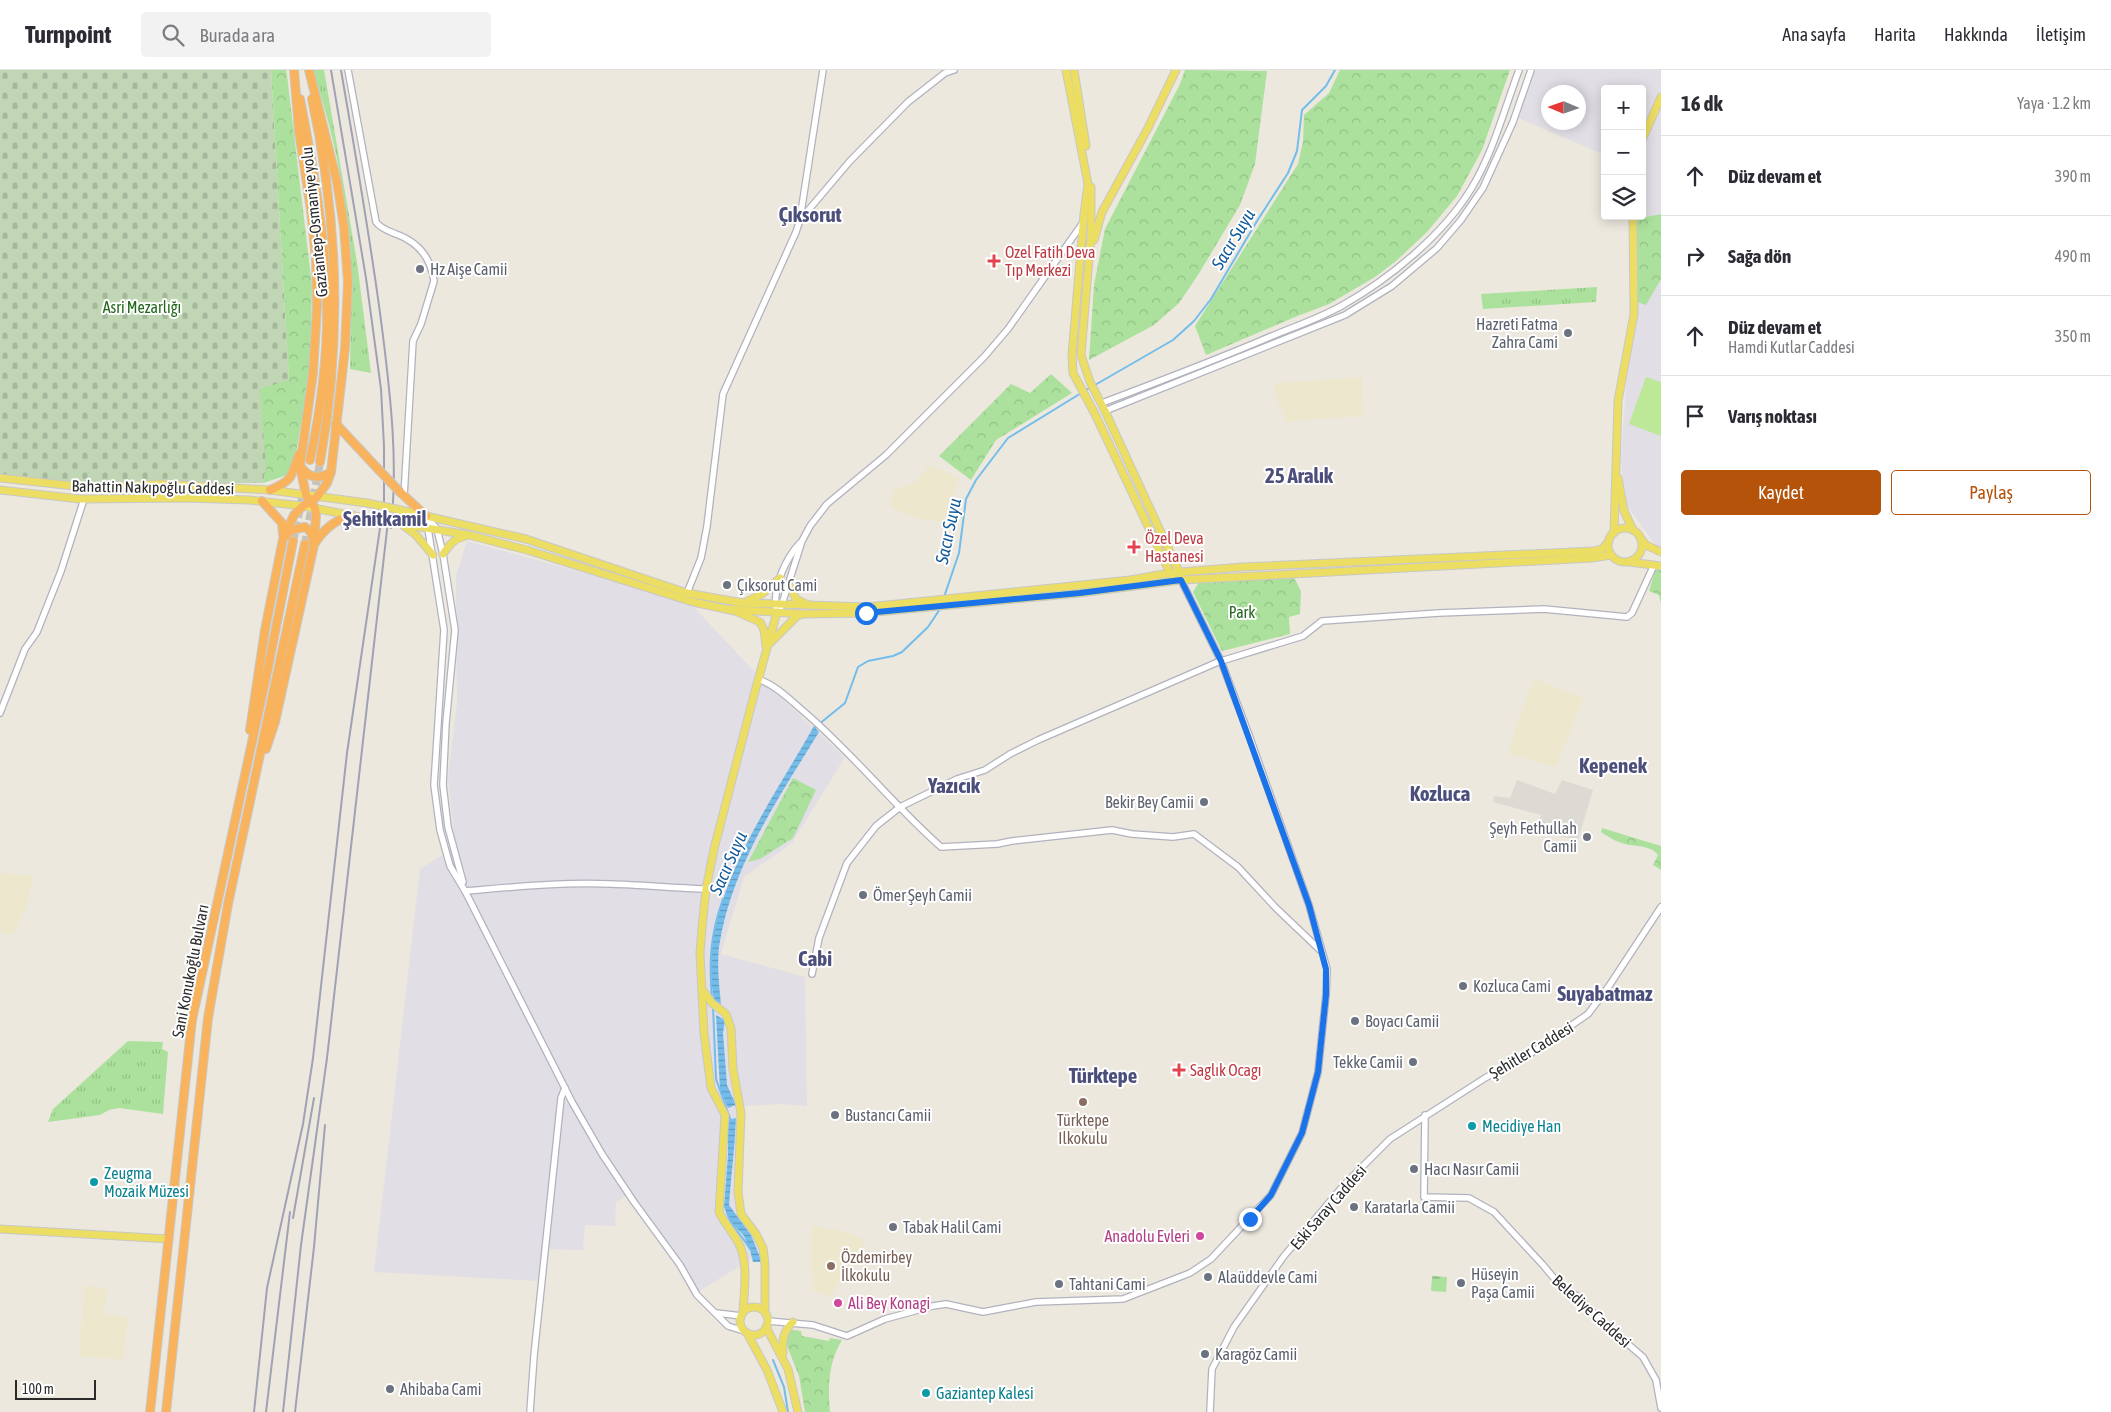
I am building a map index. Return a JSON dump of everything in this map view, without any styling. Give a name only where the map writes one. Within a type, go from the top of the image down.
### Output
[{"type":"highway","points":[[254,784],[275,722],[317,524],[300,466],[313,374],[317,307],[316,259],[298,132],[294,70]]},
{"type":"highway","name":"Gaziantep-Osmaniye yolu","points":[[294,70],[316,188],[327,304],[325,365],[317,426],[310,460]]},
{"type":"highway","points":[[244,782],[263,639],[283,539],[294,515],[303,506],[318,497],[327,484],[331,472],[346,338],[348,282],[344,227],[337,182],[308,70]]},
{"type":"highway","name":"Gaziantep-Osmaniye yolu","points":[[308,70],[327,184],[336,304],[327,424],[320,462]]},
{"type":"highway","points":[[336,424],[402,494],[426,516]]},
{"type":"highway","points":[[270,490],[283,485],[291,478],[304,440]]},
{"type":"highway","points":[[300,466],[313,477],[324,477],[331,472]]},
{"type":"highway","points":[[262,501],[282,522],[283,539]]},
{"type":"highway","points":[[314,545],[328,526],[337,520],[351,515]]},
{"type":"highway","points":[[283,539],[291,530],[305,527],[311,532],[314,545]]},
{"type":"highway","name":"Sani Konukoğlu Bulvarı","points":[[150,1412],[192,1020],[294,542]]},
{"type":"highway","name":"Sani Konukoğlu Bulvarı","points":[[166,1412],[208,1018],[228,904],[305,544]]},
{"type":"main road","points":[[1066,70],[1088,184],[1072,355],[1072,373],[1095,414],[1170,573]]},
{"type":"main road","points":[[1074,70],[1092,199],[1081,355],[1090,382],[1102,404],[1181,576]]},
{"type":"main road","points":[[1088,267],[1102,212],[1148,128],[1176,70]]},
{"type":"main road","points":[[1646,131],[1661,97]]},
{"type":"main road","points":[[1092,199],[1102,212]]},
{"type":"main road","points":[[1614,533],[1618,401],[1634,314],[1633,220]]},
{"type":"main road","points":[[1616,462],[1624,510],[1633,530],[1646,545],[1661,552]]},
{"type":"main road","name":"Bahattin Nakıpoğlu Caddesi","points":[[0,478],[84,487],[164,484],[270,490],[351,515],[469,535],[528,550],[692,602],[728,609]]},
{"type":"main road","name":"Bahattin Nakıpoğlu Caddesi","points":[[0,490],[84,499],[187,498],[262,501],[303,506]]},
{"type":"main road","points":[[318,497],[367,503],[426,516],[554,547],[688,593],[778,607],[803,614],[866,613],[1080,593],[1181,576],[1418,558],[1594,551],[1602,549],[1614,533],[1623,528],[1633,530]]},
{"type":"main road","points":[[402,524],[416,535],[433,555]]},
{"type":"main road","points":[[443,554],[450,544],[458,538],[469,535]]},
{"type":"main road","points":[[1629,562],[1638,557],[1642,548],[1640,537]]},
{"type":"main road","points":[[1609,541],[1612,554],[1622,562],[1658,565]]},
{"type":"main road","points":[[728,609],[868,606],[1130,580],[1170,573],[1181,576],[1566,559],[1612,554]]},
{"type":"main road","points":[[743,603],[762,594],[780,578]]},
{"type":"main road","points":[[788,585],[796,599],[810,606]]},
{"type":"main road","points":[[778,607],[714,849],[706,889],[700,953],[711,1088],[725,1115],[719,1212],[723,1223],[738,1242],[743,1256],[742,1314],[740,1324],[767,1370],[783,1412]]},
{"type":"main road","points":[[728,609],[760,622],[764,630],[766,647]]},
{"type":"main road","points":[[766,647],[778,632],[797,616],[803,614]]},
{"type":"main road","points":[[703,990],[718,1009],[726,1014],[732,1028],[733,1069],[741,1113],[738,1192],[741,1214],[756,1234],[763,1248],[766,1264],[765,1313],[767,1324],[783,1357],[792,1382],[798,1412]]},
{"type":"main road","points":[[704,1020],[708,1014],[718,1009]]},
{"type":"main road","points":[[0,1229],[169,1239]]},
{"type":"main road","points":[[742,1314],[754,1307],[765,1313]]},
{"type":"main road","points":[[783,1357],[782,1342],[787,1328],[793,1322]]},
{"type":"main road","points":[[746,1332],[751,1335],[760,1333],[767,1324]]},
{"type":"street","points":[[348,70],[376,222],[379,227],[402,236],[418,246],[431,266],[434,281],[413,341],[411,404],[402,494]]},
{"type":"street","points":[[688,593],[701,558],[707,526],[723,394],[800,220],[823,70]]},
{"type":"street","points":[[800,220],[837,175],[908,102],[945,73],[954,70]]},
{"type":"street","points":[[1102,404],[1313,319],[1343,305],[1387,277],[1448,219],[1471,189],[1489,153],[1519,70]]},
{"type":"street","points":[[1105,411],[1345,315],[1392,286],[1437,248],[1461,220],[1483,188],[1513,122],[1531,70]]},
{"type":"street","points":[[778,607],[788,585],[802,542],[810,526],[827,504],[886,454],[996,343],[1084,222]]},
{"type":"street","points":[[0,713],[24,649],[37,632],[61,571],[84,499]]},
{"type":"street","points":[[426,516],[444,630],[434,785],[440,830],[450,866],[465,891],[565,1088],[602,1154],[634,1202],[680,1264],[697,1295],[728,1326],[746,1332]]},
{"type":"street","points":[[426,516],[437,529],[443,554],[455,630],[446,723],[443,786],[448,827],[465,891]]},
{"type":"street","points":[[778,607],[780,578],[793,551],[802,542]]},
{"type":"street","points":[[812,974],[819,938],[847,863],[876,826],[900,807],[957,779],[985,770],[1010,754],[1038,740],[1221,661],[1303,636],[1322,621],[1439,613],[1544,609],[1627,617],[1632,613],[1658,565]]},
{"type":"street","points":[[767,1324],[793,1322],[813,1325],[847,1336],[885,1319],[946,1304],[983,1312],[1036,1302],[1123,1299],[1190,1273],[1210,1259],[1271,1195],[1302,1133],[1318,1072],[1325,1006],[1326,969],[1302,886],[1221,661],[1181,576]]},
{"type":"street","points":[[758,679],[770,683],[818,723],[923,831],[941,847],[1112,830],[1173,838],[1194,834],[1238,867],[1276,908],[1322,951]]},
{"type":"street","points":[[465,891],[525,886],[610,884],[706,889]]},
{"type":"street","name":"Şehitler Caddesi","points":[[1390,1139],[1485,1078],[1527,1056],[1588,1014],[1609,986],[1661,907]]},
{"type":"street","points":[[530,1412],[561,1098],[565,1088]]},
{"type":"street","name":"Belediye Caddesi","points":[[1425,1115],[1424,1197],[1469,1198],[1494,1212],[1558,1283],[1576,1296],[1601,1321],[1643,1357],[1656,1380],[1661,1408]]},
{"type":"street","name":"Eski Saray Caddesi","points":[[1210,1412],[1212,1369],[1234,1326],[1290,1249],[1343,1186],[1390,1139]]},
{"type":"street","points":[[716,1312],[742,1314]]},
{"type":"shaded area","points":[[1534,70],[1661,70],[1661,552],[1624,502],[1621,456],[1632,308],[1632,220],[1646,220],[1646,85],[1601,85],[1601,153],[1547,130],[1586,130],[1586,85],[1541,85],[1541,127],[1519,118]]},
{"type":"shaded area","points":[[1362,377],[1363,416],[1286,422],[1273,389],[1274,383]]},
{"type":"shaded area","points":[[930,465],[960,479],[944,522],[919,519],[890,507],[894,490],[916,482]]},
{"type":"shaded area","points":[[467,541],[688,601],[770,688],[845,757],[792,843],[744,877],[721,954],[805,977],[807,1106],[783,1104],[744,1106],[739,1208],[763,1252],[696,1293],[627,1195],[616,1202],[615,1226],[585,1225],[583,1250],[542,1249],[538,1281],[374,1272],[420,869],[455,847],[448,777],[457,703],[456,576]]},
{"type":"shaded area","points":[[1534,679],[1584,698],[1556,767],[1508,754],[1515,727]]},
{"type":"shaded area","points":[[1517,780],[1555,794],[1562,780],[1593,790],[1578,840],[1537,831],[1541,815],[1493,802],[1494,796],[1510,798]]},
{"type":"shaded area","points":[[0,873],[34,876],[27,905],[13,935],[0,932]]},
{"type":"shaded area","name":"Özdemirbey İlkokulu","points":[[811,1225],[853,1234],[865,1242],[830,1297],[812,1290]]},
{"type":"shaded area","points":[[84,1286],[108,1288],[103,1314],[128,1317],[124,1360],[79,1356]]},
{"type":"green space","name":"Asri Mezarlığı","points":[[0,70],[271,70],[289,381],[263,483],[81,485],[0,475]]},
{"type":"green space","points":[[271,70],[286,70],[287,75],[312,286],[310,373],[294,464],[287,475],[263,483],[266,468],[260,389],[289,380]]},
{"type":"green space","points":[[313,70],[324,70],[357,262],[371,373],[350,369],[351,309],[349,250],[343,191],[329,125]]},
{"type":"green space","points":[[1185,70],[1267,71],[1255,164],[1240,205],[1179,303],[1154,325],[1089,360],[1094,285],[1105,229],[1180,84]]},
{"type":"green space","points":[[1340,70],[1510,70],[1482,150],[1457,196],[1427,232],[1396,261],[1375,277],[1329,304],[1206,355],[1195,326],[1298,164],[1303,142],[1304,115],[1329,93]]},
{"type":"green space","points":[[1661,214],[1661,279],[1646,305],[1637,302],[1637,220],[1646,220],[1646,217]]},
{"type":"green space","points":[[1597,287],[1596,302],[1483,309],[1481,294]]},
{"type":"green space","points":[[1051,374],[1072,393],[996,440],[971,480],[939,456],[1011,384],[1030,393]]},
{"type":"green space","points":[[1646,377],[1661,382],[1661,436],[1629,424]]},
{"type":"green space","points":[[1656,568],[1661,569],[1661,604],[1659,595],[1649,591]]},
{"type":"green space","name":"Park","points":[[1293,576],[1301,591],[1300,614],[1289,617],[1290,634],[1222,651],[1193,592],[1199,582]]},
{"type":"green space","points":[[793,778],[816,790],[793,838],[760,859],[748,862]]},
{"type":"green space","points":[[1602,828],[1661,846],[1661,870],[1653,865],[1658,855],[1654,851],[1645,847],[1624,844],[1610,838],[1601,832]]},
{"type":"green space","points":[[128,1041],[163,1042],[162,1049],[168,1052],[163,1114],[119,1108],[109,1110],[100,1115],[48,1122],[53,1109]]},
{"type":"green space","points":[[1432,1276],[1447,1277],[1446,1292],[1431,1291]]},
{"type":"green space","points":[[787,1329],[801,1331],[802,1336],[829,1341],[830,1338],[842,1340],[834,1357],[830,1375],[830,1412],[805,1412],[799,1376],[785,1341]]},
{"type":"water","points":[[814,726],[819,732],[758,835],[734,889],[719,947],[718,968],[721,1004],[714,1000],[711,964],[715,928],[726,892],[740,857],[758,822]]},
{"type":"water","points":[[716,1015],[725,1020],[723,1033],[727,1085],[736,1105],[728,1108],[720,1089]]},
{"type":"water","points":[[736,1118],[729,1205],[751,1235],[762,1262],[753,1262],[744,1236],[730,1221],[724,1207],[728,1155],[728,1120]]},
{"type":"waterway","name":"Sacır Suyu","points":[[1095,385],[1173,340],[1194,321],[1211,299],[1288,173],[1297,151],[1302,110],[1326,86],[1335,70]]},
{"type":"waterway","name":"Sacır Suyu","points":[[944,597],[959,553],[966,499],[976,480],[1008,438],[1091,387]]},
{"type":"waterway","name":"Sacır Suyu","points":[[813,729],[845,703],[858,667],[868,661],[893,656],[902,652],[928,627],[940,609]]},
{"type":"waterway","name":"Sacır Suyu","points":[[712,999],[713,937],[723,899]]},
{"type":"waterway","name":"Sacır Suyu","points":[[713,1007],[716,1079],[731,1121]]},
{"type":"waterway","name":"Sacır Suyu","points":[[727,1213],[731,1223],[750,1249]]},
{"type":"waterway","name":"Sacır Suyu","points":[[773,1360],[784,1387],[788,1412]]},
{"type":"tunnel","points":[[305,544],[320,462]]},
{"type":"tunnel","points":[[293,541],[304,489]]},
{"type":"railway","points":[[254,1412],[267,1288],[303,1124],[313,1058],[347,753],[384,501],[381,389],[366,278],[331,70]]},
{"type":"railway","points":[[341,70],[364,203],[389,384],[394,456],[391,528]]},
{"type":"railway","points":[[283,1412],[301,1245],[327,1058],[388,521]]},
{"type":"railway","points":[[293,1218],[314,1098]]},
{"type":"railway","points":[[295,1412],[314,1247],[325,1125]]},
{"type":"railway","points":[[266,1412],[290,1212]]},
{"type":"place","name":"Ozel Fatih Deva Tıp Merkezi","points":[[994,261]]},
{"type":"place","name":"Hz Aişe Camii","points":[[420,269]]},
{"type":"place","name":"Hazreti Fatma Zahra Cami","points":[[1568,333]]},
{"type":"place","name":"Özel Deva Hastanesi","points":[[1134,547]]},
{"type":"place","name":"Çıksorut Cami","points":[[727,585]]},
{"type":"place","name":"Bekir Bey Camii","points":[[1204,802]]},
{"type":"place","name":"Şeyh Fethullah Camii","points":[[1587,837]]},
{"type":"place","name":"Ömer Şeyh Camii","points":[[863,895]]},
{"type":"place","name":"Kozluca Cami","points":[[1463,986]]},
{"type":"place","name":"Boyacı Camii","points":[[1355,1021]]},
{"type":"place","name":"Tekke Camii","points":[[1413,1062]]},
{"type":"place","name":"Saglık Ocagı","points":[[1179,1070]]},
{"type":"place","name":"Türktepe Ilkokulu","points":[[1083,1102]]},
{"type":"place","name":"Bustancı Camii","points":[[835,1115]]},
{"type":"place","name":"Mecidiye Han","points":[[1472,1126]]},
{"type":"place","name":"Hacı Nasır Camii","points":[[1414,1169]]},
{"type":"place","name":"Zeugma Mozaik Müzesi","points":[[94,1182]]},
{"type":"place","name":"Karatarla Camii","points":[[1354,1207]]},
{"type":"place","name":"Tabak Halil Cami","points":[[893,1227]]},
{"type":"place","name":"Anadolu Evleri","points":[[1200,1236]]},
{"type":"place","name":"Özdemirbey İlkokulu","points":[[831,1266]]},
{"type":"place","name":"Alaüddevle Cami","points":[[1208,1277]]},
{"type":"place","name":"Hüseyin Paşa Camii","points":[[1461,1283]]},
{"type":"place","name":"Tahtani Cami","points":[[1059,1284]]},
{"type":"place","name":"Ali Bey Konagi","points":[[838,1303]]},
{"type":"place","name":"Karagöz Camii","points":[[1205,1354]]},
{"type":"place","name":"Ahibaba Cami","points":[[390,1389]]},
{"type":"place","name":"Gaziantep Kalesi","points":[[926,1393]]},
{"type":"district","name":"Çıksorut","points":[[810,214]]},
{"type":"district","name":"25 Aralık","points":[[1299,475]]},
{"type":"district","name":"Şehitkamil","points":[[385,518]]},
{"type":"district","name":"Kepenek","points":[[1613,765]]},
{"type":"district","name":"Yazıcık","points":[[954,785]]},
{"type":"district","name":"Kozluca","points":[[1440,793]]},
{"type":"district","name":"Cabi","points":[[815,958]]},
{"type":"district","name":"Suyabatmaz","points":[[1605,993]]},
{"type":"district","name":"Türktepe","points":[[1103,1075]]},
{"type":"route","points":[[866,613],[1080,593],[1181,580],[1221,661],[1249,735],[1309,905],[1326,969],[1326,995],[1318,1072],[1302,1133],[1271,1195],[1250,1219]]}]
